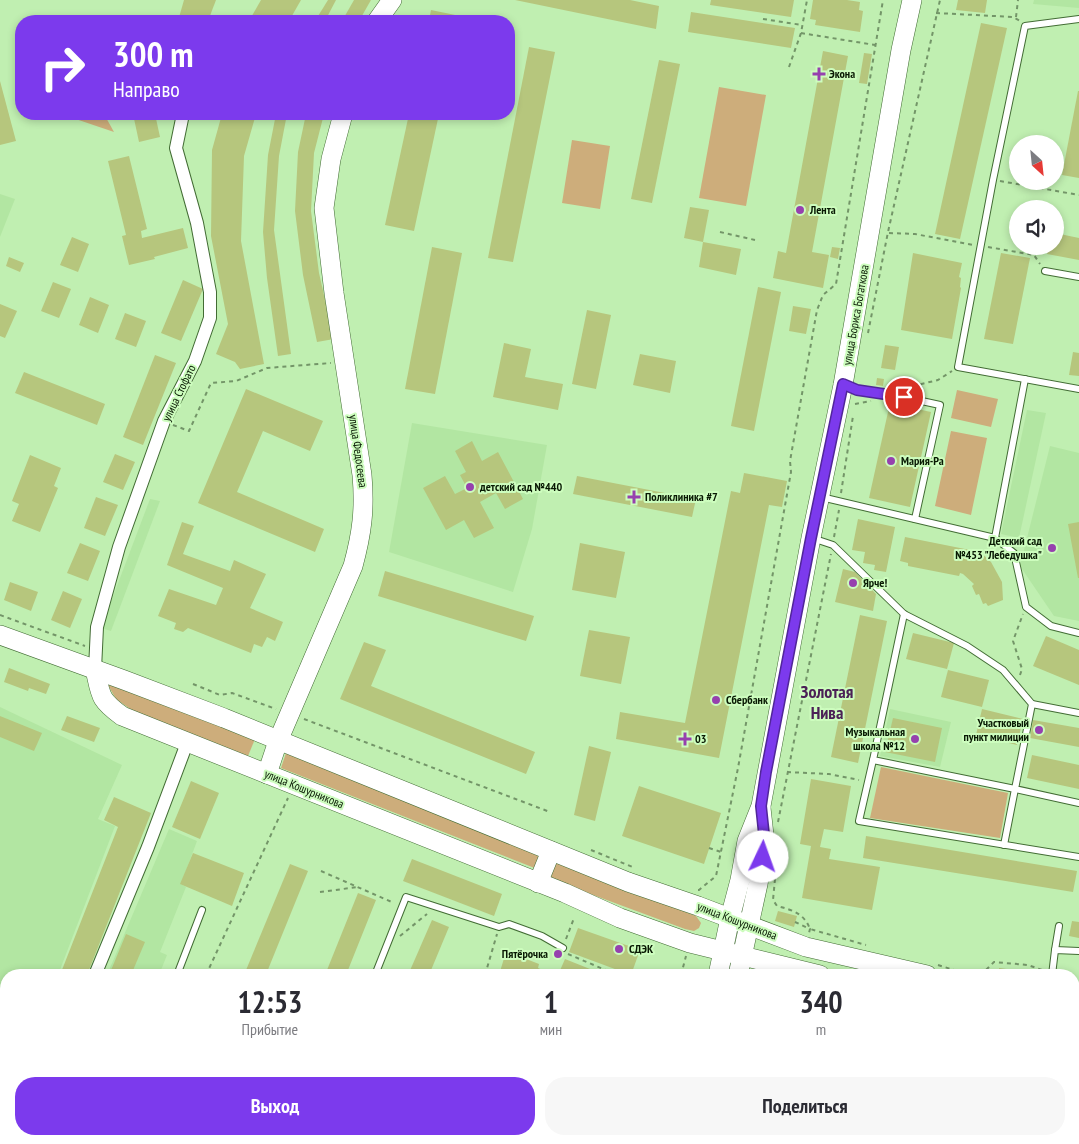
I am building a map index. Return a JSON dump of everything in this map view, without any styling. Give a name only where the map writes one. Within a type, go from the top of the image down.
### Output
[{"type":"main road","points":[[381,15],[392,0]]},
{"type":"main road","name":"улица Бориса Богаткова","points":[[719,969],[747,841],[761,806],[811,538],[820,497],[850,387],[900,60],[912,0]]},
{"type":"main road","name":"улица Федосеева","points":[[267,774],[278,741],[353,566],[361,537],[364,512],[362,475],[334,293],[324,208],[331,159],[341,120]]},
{"type":"main road","name":"улица Кошурникова","points":[[0,635],[224,718],[628,882],[787,940],[812,942],[906,969]]},
{"type":"main road","name":"улица Кошурникова","points":[[95,669],[102,698],[122,716],[565,893],[620,918],[690,942],[795,969]]},
{"type":"main road","name":"улица Бориса Богаткова","points":[[739,969],[765,844],[761,806]]},
{"type":"main road","points":[[538,883],[551,851]]},
{"type":"main road","points":[[758,884],[762,908],[771,925],[812,942]]},
{"type":"street","name":"улица Стофато","points":[[95,669],[97,628],[119,547],[164,422],[195,361],[210,318],[210,292],[197,223],[176,148],[182,120]]},
{"type":"street","points":[[97,969],[148,847],[187,743]]},
{"type":"lane","points":[[1079,19],[1026,26],[993,180],[958,367],[1079,389]]},
{"type":"lane","points":[[1045,271],[1079,277]]},
{"type":"lane","points":[[995,538],[1025,379]]},
{"type":"lane","points":[[850,387],[940,405],[915,519]]},
{"type":"lane","points":[[820,497],[995,538],[1014,553],[1026,607],[1051,626],[1079,633]]},
{"type":"lane","points":[[811,538],[833,545],[904,614],[967,646],[1003,670],[1032,704],[1079,713]]},
{"type":"lane","points":[[904,614],[859,820],[1079,857]]},
{"type":"lane","points":[[1004,845],[1032,704]]},
{"type":"lane","points":[[873,760],[1079,803]]},
{"type":"lane","points":[[377,969],[406,897],[499,927],[509,924],[564,946]]},
{"type":"lane","points":[[179,969],[202,910]]},
{"type":"lane","points":[[1053,969],[1059,926]]},
{"type":"lane","points":[[1055,950],[1079,951]]},
{"type":"path","points":[[789,67],[801,33],[807,0]]},
{"type":"path","points":[[691,888],[700,890],[716,876],[738,768],[791,472],[790,461],[816,310],[823,295],[836,284],[883,0]]},
{"type":"path","points":[[867,337],[940,0]]},
{"type":"path","points":[[1016,18],[1018,0]]},
{"type":"path","points":[[936,13],[1016,18],[1026,26]]},
{"type":"path","points":[[763,19],[803,25]]},
{"type":"path","points":[[801,33],[875,45]]},
{"type":"path","points":[[993,180],[1079,195]]},
{"type":"path","points":[[720,232],[755,240]]},
{"type":"path","points":[[889,233],[915,234],[1034,255],[1045,271]]},
{"type":"path","points":[[164,422],[189,432],[211,384],[236,381],[267,368],[323,363]]},
{"type":"path","points":[[911,386],[938,380],[958,367]]},
{"type":"path","points":[[850,387],[855,404]]},
{"type":"path","points":[[777,828],[833,545],[840,502],[841,481],[853,413]]},
{"type":"path","points":[[1016,685],[1022,669],[1013,641],[1026,607]]},
{"type":"path","points":[[0,615],[97,650]]},
{"type":"path","points":[[193,684],[220,694],[232,693],[550,812]]},
{"type":"path","points":[[787,772],[829,774],[854,779]]},
{"type":"path","points":[[209,969],[288,798]]},
{"type":"path","points":[[587,848],[636,868]]},
{"type":"path","points":[[709,848],[721,852]]},
{"type":"path","points":[[321,871],[402,907]]},
{"type":"path","points":[[774,872],[775,888],[773,900],[776,906],[796,912],[802,916],[810,929],[812,942]]},
{"type":"path","points":[[320,892],[358,887]]},
{"type":"path","points":[[386,947],[437,906]]},
{"type":"path","points":[[574,918],[564,946],[568,954],[603,969]]},
{"type":"path","points":[[795,922],[810,929]]},
{"type":"path","points":[[487,969],[499,927]]},
{"type":"path","points":[[987,969],[994,962],[1028,965],[1039,969]]},
{"type":"shaded area","points":[[1034,0],[1079,0],[1079,8],[1033,4]]},
{"type":"shaded area","points":[[719,87],[766,95],[746,206],[699,198]]},
{"type":"shaded area","points":[[79,120],[107,120],[114,132]]},
{"type":"shaded area","points":[[572,140],[610,146],[600,209],[562,203]]},
{"type":"shaded area","points":[[0,194],[15,199],[0,237]]},
{"type":"shaded area","points":[[957,390],[998,399],[991,427],[951,418]]},
{"type":"shaded area","points":[[1027,410],[1046,413],[1019,538],[1001,534]]},
{"type":"shaded area","name":"детский сад №440","points":[[412,423],[547,445],[532,529],[513,592],[389,552]]},
{"type":"shaded area","points":[[951,431],[987,438],[971,515],[935,506]]},
{"type":"shaded area","name":"Детский сад №453 \"Лебедушка\"","points":[[1050,446],[1079,453],[1079,621],[1054,616],[1020,566]]},
{"type":"shaded area","points":[[150,499],[160,501],[111,631],[101,628]]},
{"type":"shaded area","points":[[114,683],[255,739],[248,756],[136,713],[116,699],[108,685]]},
{"type":"shaded area","points":[[0,707],[122,765],[98,819],[115,826],[60,969],[0,969]]},
{"type":"shaded area","name":"Музыкальная школа №12","points":[[890,709],[951,722],[940,767],[880,756]]},
{"type":"shaded area","points":[[286,753],[543,853],[537,869],[281,768]]},
{"type":"shaded area","points":[[881,767],[1008,793],[1000,838],[870,818]]},
{"type":"shaded area","points":[[169,829],[197,841],[181,884],[186,887],[160,952],[167,955],[161,969],[110,969]]},
{"type":"shaded area","points":[[556,862],[696,916],[701,923],[699,928],[694,931],[685,929],[550,879]]},
{"type":"building","points":[[184,0],[216,0],[210,15],[180,15]]},
{"type":"building","points":[[261,0],[301,0],[292,15],[252,15]]},
{"type":"building","points":[[328,0],[336,0],[328,15],[319,15]]},
{"type":"building","points":[[354,0],[371,0],[362,15],[345,15]]},
{"type":"building","points":[[515,0],[630,0],[659,6],[656,29]]},
{"type":"building","points":[[711,0],[794,0],[791,17],[710,5]]},
{"type":"building","points":[[813,0],[860,2],[859,10],[863,11],[860,32],[815,25],[816,20],[810,19]]},
{"type":"building","points":[[958,0],[987,0],[985,13],[956,10]]},
{"type":"building","points":[[431,10],[455,15],[430,15]]},
{"type":"building","points":[[691,12],[795,28],[791,48],[688,32]]},
{"type":"building","points":[[981,23],[1007,28],[960,239],[935,234]]},
{"type":"building","points":[[529,47],[555,52],[513,262],[488,258]]},
{"type":"building","points":[[823,51],[848,56],[812,252],[829,255],[823,288],[773,278],[778,251],[786,253]]},
{"type":"building","points":[[864,53],[872,54],[867,84],[859,83]]},
{"type":"building","points":[[659,60],[680,64],[652,203],[631,199]]},
{"type":"building","points":[[0,81],[16,141],[0,145]]},
{"type":"building","points":[[1079,91],[1079,178],[1064,175],[1064,164]]},
{"type":"building","points":[[134,120],[156,120],[160,137],[139,142]]},
{"type":"building","points":[[220,120],[254,120],[244,156],[241,241],[264,364],[240,369],[235,362],[216,354],[228,324],[211,236],[212,150]]},
{"type":"building","points":[[275,120],[286,120],[279,156],[274,230],[291,354],[278,356],[267,278],[263,232],[268,155]]},
{"type":"building","points":[[305,120],[322,120],[314,153],[311,211],[319,273],[334,339],[317,342],[303,275],[295,211],[298,152]]},
{"type":"building","points":[[408,120],[438,120],[414,231],[385,225]]},
{"type":"building","points":[[129,156],[147,229],[141,231],[142,238],[183,228],[188,248],[129,265],[122,236],[126,235],[108,161]]},
{"type":"building","points":[[690,207],[709,210],[703,242],[684,238]]},
{"type":"building","points":[[1064,235],[1079,238],[1079,260],[1052,255],[1064,255]]},
{"type":"building","points":[[72,237],[89,244],[78,272],[60,265]]},
{"type":"building","points":[[703,242],[741,249],[736,275],[699,267]]},
{"type":"building","points":[[432,247],[462,253],[435,394],[405,389]]},
{"type":"building","points":[[832,247],[840,248],[838,259],[830,257]]},
{"type":"building","points":[[913,253],[962,263],[959,277],[961,278],[961,288],[952,339],[901,330]]},
{"type":"building","points":[[1001,253],[1030,258],[1013,344],[984,339]]},
{"type":"building","points":[[9,257],[24,263],[20,272],[6,266]]},
{"type":"building","points":[[183,280],[203,289],[181,341],[161,333]]},
{"type":"building","points":[[53,282],[71,289],[59,318],[41,311]]},
{"type":"building","points":[[758,287],[781,292],[754,431],[731,426]]},
{"type":"building","points":[[90,297],[109,305],[98,333],[79,325]]},
{"type":"building","points":[[0,304],[17,311],[5,338],[0,336]]},
{"type":"building","points":[[793,306],[811,309],[806,334],[789,331]]},
{"type":"building","points":[[587,310],[611,315],[596,389],[572,384]]},
{"type":"building","points":[[125,313],[146,321],[136,347],[115,339]]},
{"type":"building","points":[[504,343],[531,349],[525,377],[563,384],[558,410],[493,397]]},
{"type":"building","points":[[885,345],[899,347],[895,370],[881,368]]},
{"type":"building","points":[[1073,352],[1079,353],[1079,376],[1069,375]]},
{"type":"building","points":[[640,354],[676,361],[670,393],[633,385]]},
{"type":"building","points":[[155,355],[176,363],[143,445],[123,437]]},
{"type":"building","points":[[24,372],[105,404],[97,425],[15,393]]},
{"type":"building","points":[[877,378],[884,379],[883,386],[876,385]]},
{"type":"building","points":[[246,389],[323,421],[310,451],[263,431],[237,492],[324,529],[315,552],[198,503]]},
{"type":"building","points":[[890,403],[931,412],[910,507],[869,498]]},
{"type":"building","points":[[472,441],[482,461],[498,452],[523,499],[505,509],[496,493],[480,502],[494,528],[474,538],[464,520],[446,530],[423,488],[445,476],[455,494],[467,488],[460,475],[466,472],[455,451]]},
{"type":"building","points":[[115,454],[135,462],[123,490],[103,482]]},
{"type":"building","points":[[30,455],[61,468],[54,486],[58,488],[40,532],[12,521],[19,504],[12,501]]},
{"type":"building","points":[[744,473],[787,481],[782,507],[769,505],[719,758],[616,739],[620,712],[685,723],[731,491],[740,493]]},
{"type":"building","name":"Поликлиника #7","points":[[577,476],[696,499],[692,517],[573,494]]},
{"type":"building","points":[[96,497],[118,505],[105,536],[84,528]]},
{"type":"building","points":[[858,519],[895,527],[886,572],[874,570],[875,565],[863,563],[865,552],[852,550]]},
{"type":"building","points":[[182,522],[194,526],[183,554],[230,571],[234,560],[266,574],[250,608],[283,622],[275,641],[267,637],[262,647],[254,644],[251,653],[188,628],[183,632],[174,629],[176,623],[158,616],[169,589],[216,605],[223,588],[167,565]]},
{"type":"building","points":[[1079,522],[1079,578],[1078,578],[1068,524]]},
{"type":"building","points":[[905,537],[980,552],[991,562],[1002,582],[1003,600],[988,606],[986,603],[983,604],[979,594],[976,595],[972,586],[974,584],[963,574],[960,573],[959,576],[908,566],[908,563],[900,561]]},
{"type":"building","points":[[80,543],[100,551],[88,581],[67,573]]},
{"type":"building","points":[[580,543],[625,552],[616,598],[572,590]]},
{"type":"building","name":"Ярче!","points":[[843,569],[855,572],[876,594],[873,611],[835,602]]},
{"type":"building","points":[[385,571],[534,616],[526,641],[378,596]]},
{"type":"building","points":[[10,582],[38,592],[31,611],[4,600]]},
{"type":"building","points":[[63,591],[82,599],[70,628],[51,620]]},
{"type":"building","points":[[860,615],[887,621],[858,763],[831,757]]},
{"type":"building","points":[[589,630],[630,637],[621,684],[580,676]]},
{"type":"building","points":[[913,633],[954,643],[947,669],[906,659]]},
{"type":"building","points":[[1046,636],[1079,650],[1079,685],[1033,666]]},
{"type":"building","points":[[364,642],[386,650],[371,686],[535,752],[526,774],[340,699]]},
{"type":"building","points":[[9,668],[50,684],[46,694],[29,688],[28,691],[4,682]]},
{"type":"building","points":[[948,670],[989,680],[982,707],[941,697]]},
{"type":"building","points":[[982,709],[1023,719],[1017,745],[976,735]]},
{"type":"building","points":[[0,716],[42,733],[34,751],[0,737]]},
{"type":"building","points":[[67,716],[100,728],[94,742],[61,730]]},
{"type":"building","name":"Музыкальная школа №12","points":[[893,718],[942,728],[935,762],[885,752]]},
{"type":"building","points":[[1033,720],[1079,728],[1079,747],[1030,738]]},
{"type":"building","points":[[589,746],[611,752],[595,821],[574,815]]},
{"type":"building","points":[[1032,755],[1079,765],[1079,789],[1027,778]]},
{"type":"building","points":[[811,779],[851,786],[843,832],[824,829],[820,847],[831,849],[829,859],[880,867],[872,910],[802,898],[811,846],[800,844]]},
{"type":"building","points":[[191,781],[219,793],[200,839],[172,827]]},
{"type":"building","points":[[639,786],[721,813],[704,864],[622,836]]},
{"type":"building","points":[[114,797],[151,813],[89,969],[62,969],[118,827],[104,820]]},
{"type":"building","points":[[866,836],[1077,871],[1073,892],[863,858]]},
{"type":"building","points":[[193,853],[244,873],[232,906],[180,884]]},
{"type":"building","points":[[412,859],[502,894],[494,916],[403,881]]},
{"type":"building","points":[[290,864],[308,871],[268,969],[246,969]]},
{"type":"building","points":[[358,893],[376,900],[348,969],[327,969]]},
{"type":"building","points":[[778,911],[797,916],[794,927],[775,921]]},
{"type":"building","points":[[432,920],[449,927],[432,969],[411,969]]},
{"type":"building","points":[[1072,921],[1079,922],[1079,938],[1069,936]]},
{"type":"building","points":[[578,928],[640,950],[633,969],[615,969],[569,952]]},
{"type":"building","points":[[126,934],[145,942],[134,969],[111,969]]},
{"type":"building","points":[[505,955],[515,959],[516,955],[539,964],[538,968],[540,969],[501,969]]},
{"type":"building","points":[[565,959],[590,969],[561,969]]},
{"type":"place","name":"Экона","points":[[819,74]]},
{"type":"place","name":"Лента","points":[[800,210]]},
{"type":"place","name":"Мария-Ра","points":[[891,461]]},
{"type":"place","name":"детский сад №440","points":[[470,487]]},
{"type":"place","name":"Поликлиника #7","points":[[634,497]]},
{"type":"place","name":"Детский сад №453 \"Лебедушка\"","points":[[1052,548]]},
{"type":"place","name":"Ярче!","points":[[853,583]]},
{"type":"place","name":"Сбербанк","points":[[716,700]]},
{"type":"place","name":"Участковый пункт милиции","points":[[1039,730]]},
{"type":"place","name":"03","points":[[685,739]]},
{"type":"place","name":"Музыкальная школа №12","points":[[915,739]]},
{"type":"place","name":"СДЭК","points":[[619,949]]},
{"type":"place","name":"Пятёрочка","points":[[558,954]]},
{"type":"district","name":"Золотая Нива","points":[[827,702]]},
{"type":"route","points":[[763,857],[765,844],[761,806],[766,772],[843,384],[857,390],[904,397]]}]
